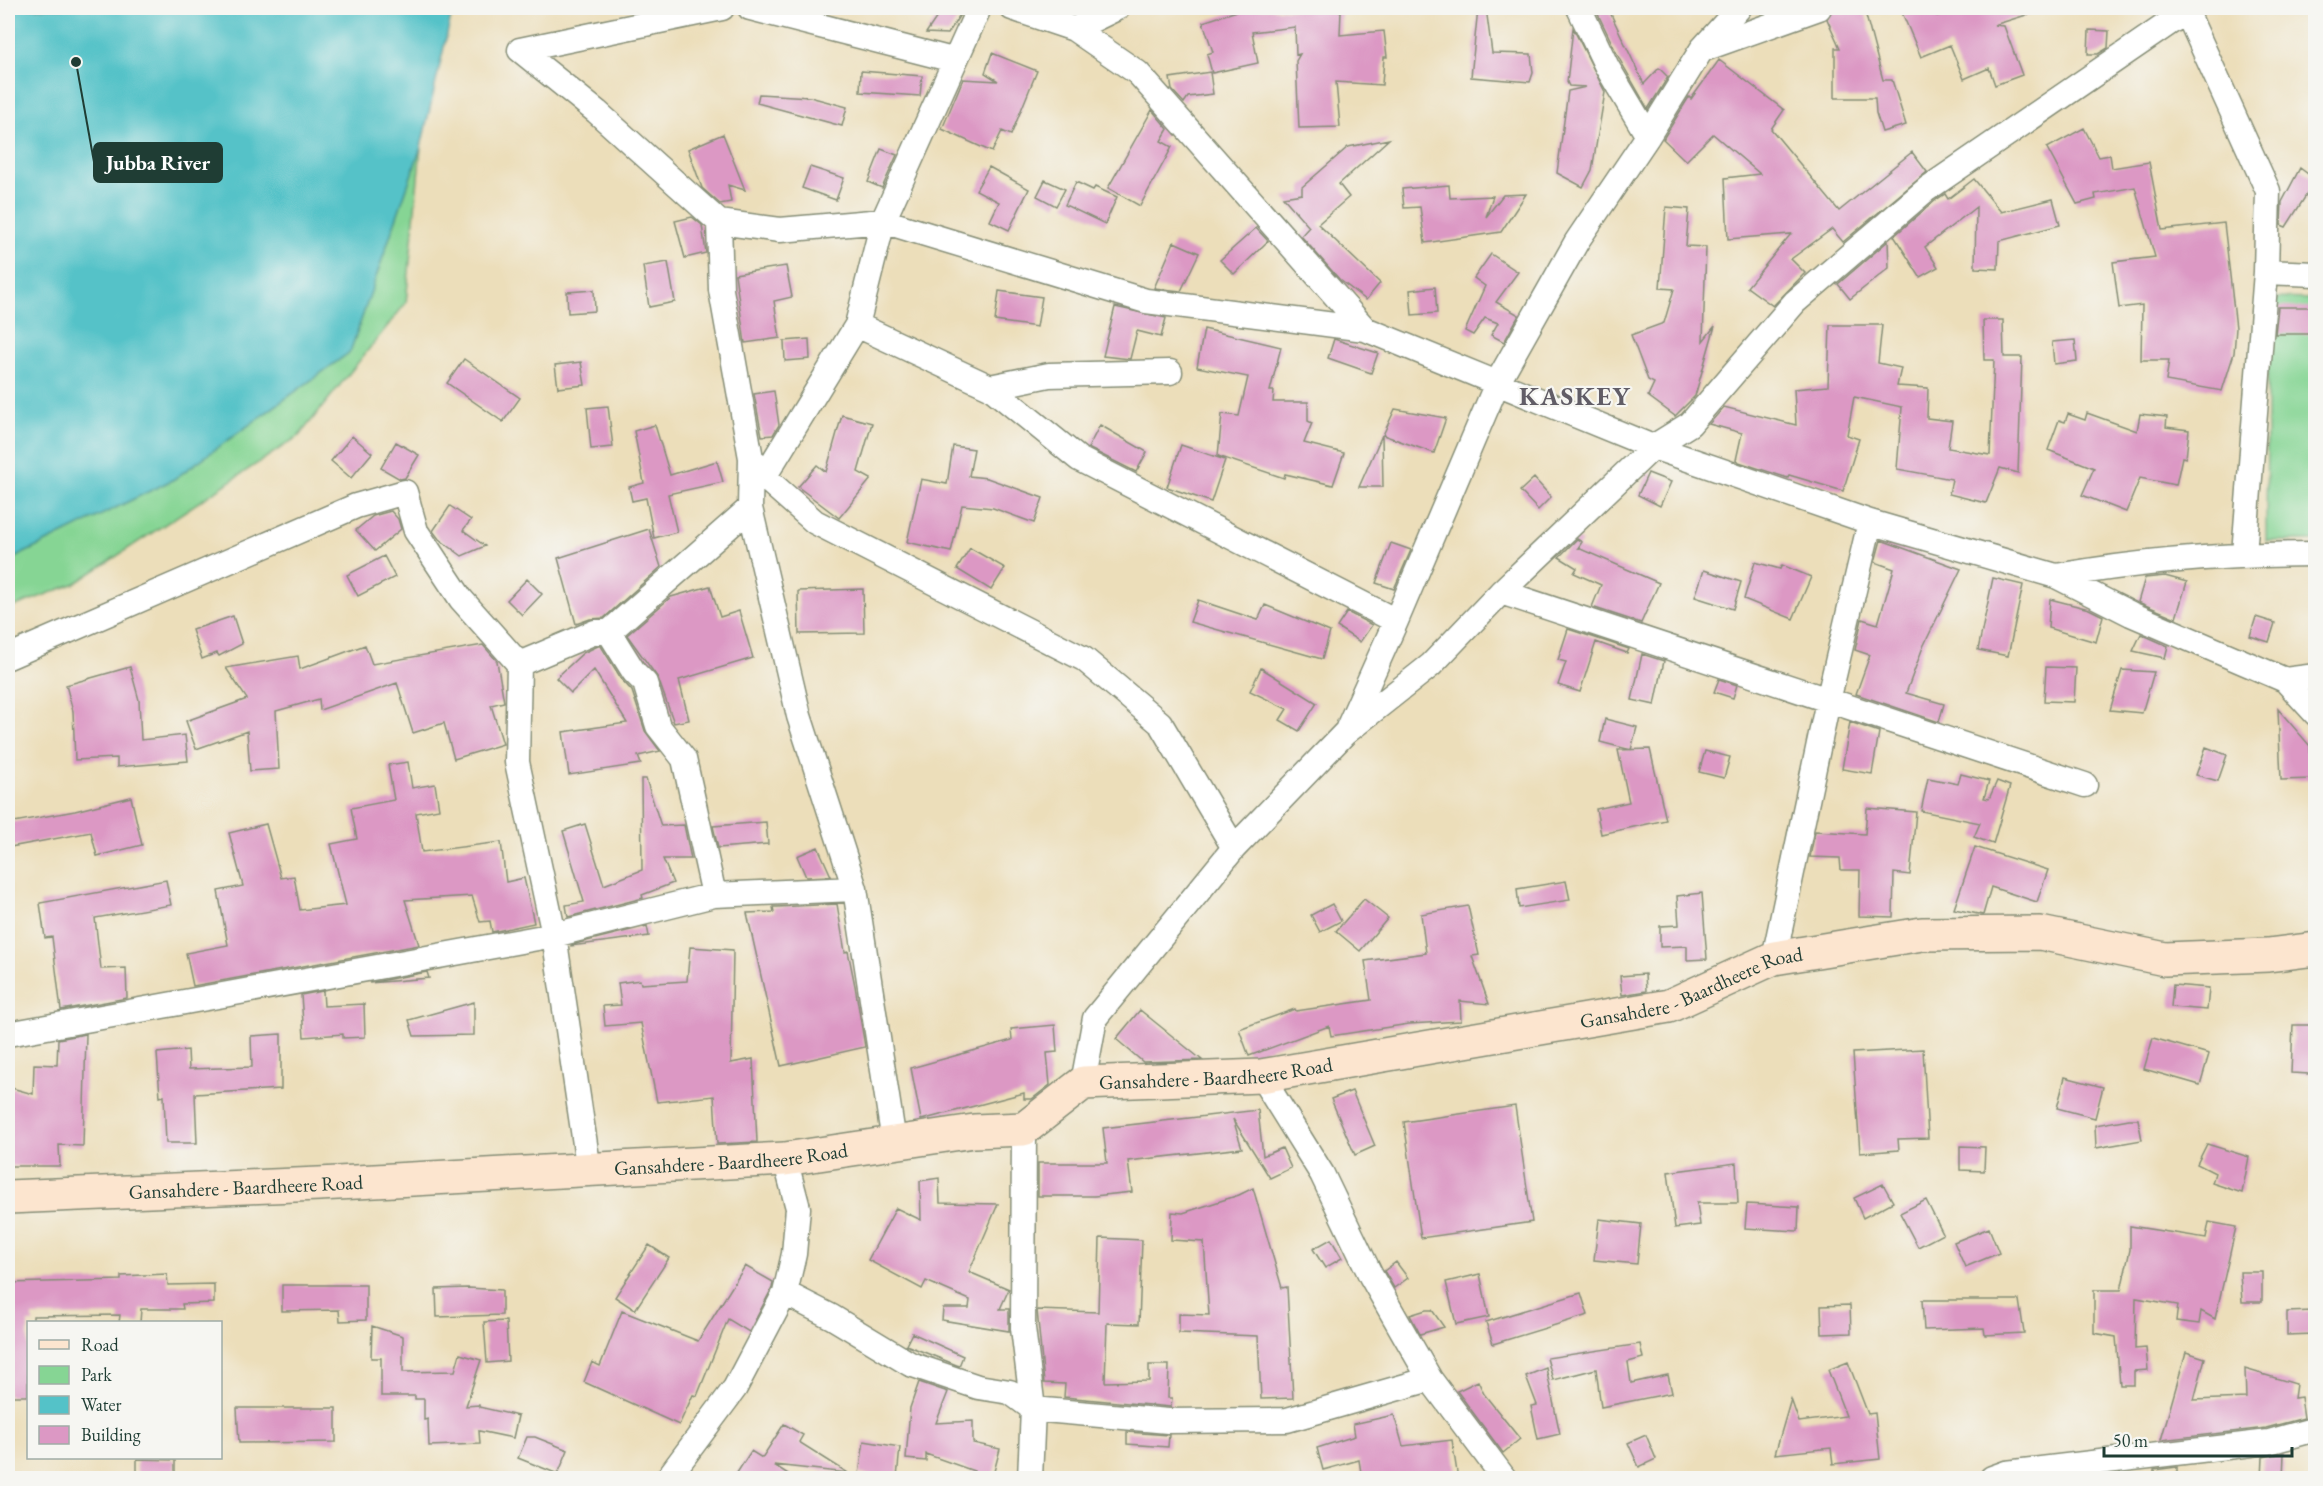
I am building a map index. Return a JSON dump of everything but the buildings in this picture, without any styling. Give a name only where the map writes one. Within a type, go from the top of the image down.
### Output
[{"type":"main road","name":"Gansahdere - Baardheere Road","points":[[8,1197],[319,1185],[485,1173],[589,1171],[785,1159],[974,1131],[1024,1129],[1083,1083],[1262,1076],[1669,1006],[1774,958],[1922,934],[2040,933],[2165,959],[2268,955],[2316,949]]},
{"type":"street","points":[[722,8],[520,50],[597,112],[718,222],[780,230],[883,221],[1146,301],[1365,329],[1498,381],[1653,447],[1870,522],[2056,576],[2131,614],[2285,680],[2316,714]]},
{"type":"street","points":[[750,8],[953,60]]},
{"type":"street","points":[[758,467],[857,325],[883,221],[953,60],[979,8]]},
{"type":"street","points":[[1012,8],[1074,29],[1138,73],[1365,329]]},
{"type":"street","points":[[1074,29],[1117,8]]},
{"type":"street","points":[[1579,8],[1607,67],[1648,136]]},
{"type":"street","points":[[1345,733],[1396,621],[1498,381],[1577,241],[1648,136],[1702,49],[1739,8]]},
{"type":"street","points":[[1702,49],[1819,8]]},
{"type":"street","points":[[1083,1083],[1095,1018],[1234,848],[1345,733],[1431,665],[1501,592],[1653,447],[1690,423],[1795,302],[1927,189],[2187,9],[2268,191],[2266,272],[2244,554]]},
{"type":"street","points":[[718,222],[721,290],[758,467],[750,508],[799,717],[855,889],[894,1142]]},
{"type":"street","points":[[2266,272],[2316,274]]},
{"type":"street","points":[[857,325],[990,387],[1079,459],[1396,621]]},
{"type":"street","points":[[990,387],[1049,375],[1170,372]]},
{"type":"street","points":[[758,467],[815,522],[1084,659],[1160,723],[1234,848]]},
{"type":"street","points":[[8,657],[356,506],[405,492],[416,531],[461,599],[519,664],[517,762],[554,935],[589,1171]]},
{"type":"street","points":[[519,664],[595,632],[609,632],[750,508]]},
{"type":"street","points":[[1774,958],[1828,701],[1870,522]]},
{"type":"street","points":[[2056,576],[2108,567],[2244,554],[2316,554]]},
{"type":"street","points":[[1501,592],[2085,785]]},
{"type":"street","points":[[609,632],[634,672],[645,683],[658,726],[684,759],[714,895]]},
{"type":"street","points":[[2285,680],[2316,676]]},
{"type":"street","points":[[8,1034],[554,935],[714,895],[855,889]]},
{"type":"street","points":[[1262,1076],[1322,1174],[1371,1276],[1430,1379],[1504,1479]]},
{"type":"street","points":[[1024,1129],[1023,1328],[1033,1409],[1030,1479]]},
{"type":"street","points":[[668,1479],[735,1388],[785,1293],[794,1254],[798,1208],[785,1159]]},
{"type":"street","points":[[785,1293],[832,1317],[910,1364],[978,1387],[1010,1392],[1033,1409],[1168,1421],[1287,1420],[1430,1379]]},
{"type":"street","points":[[1992,1479],[2006,1473],[2269,1442],[2316,1429]]},
{"type":"green space","points":[[421,147],[406,303],[299,436],[76,583],[8,609],[8,561],[174,479],[350,352]]},
{"type":"green space","points":[[2268,298],[2315,299],[2315,541],[2266,541]]},
{"type":"water","points":[[8,8],[453,8],[421,147],[350,352],[174,479],[8,561]]},
{"type":"place","name":"Jubba River","points":[[76,62]]},
{"type":"district","name":"KASKEY","points":[[1575,396]]}]
